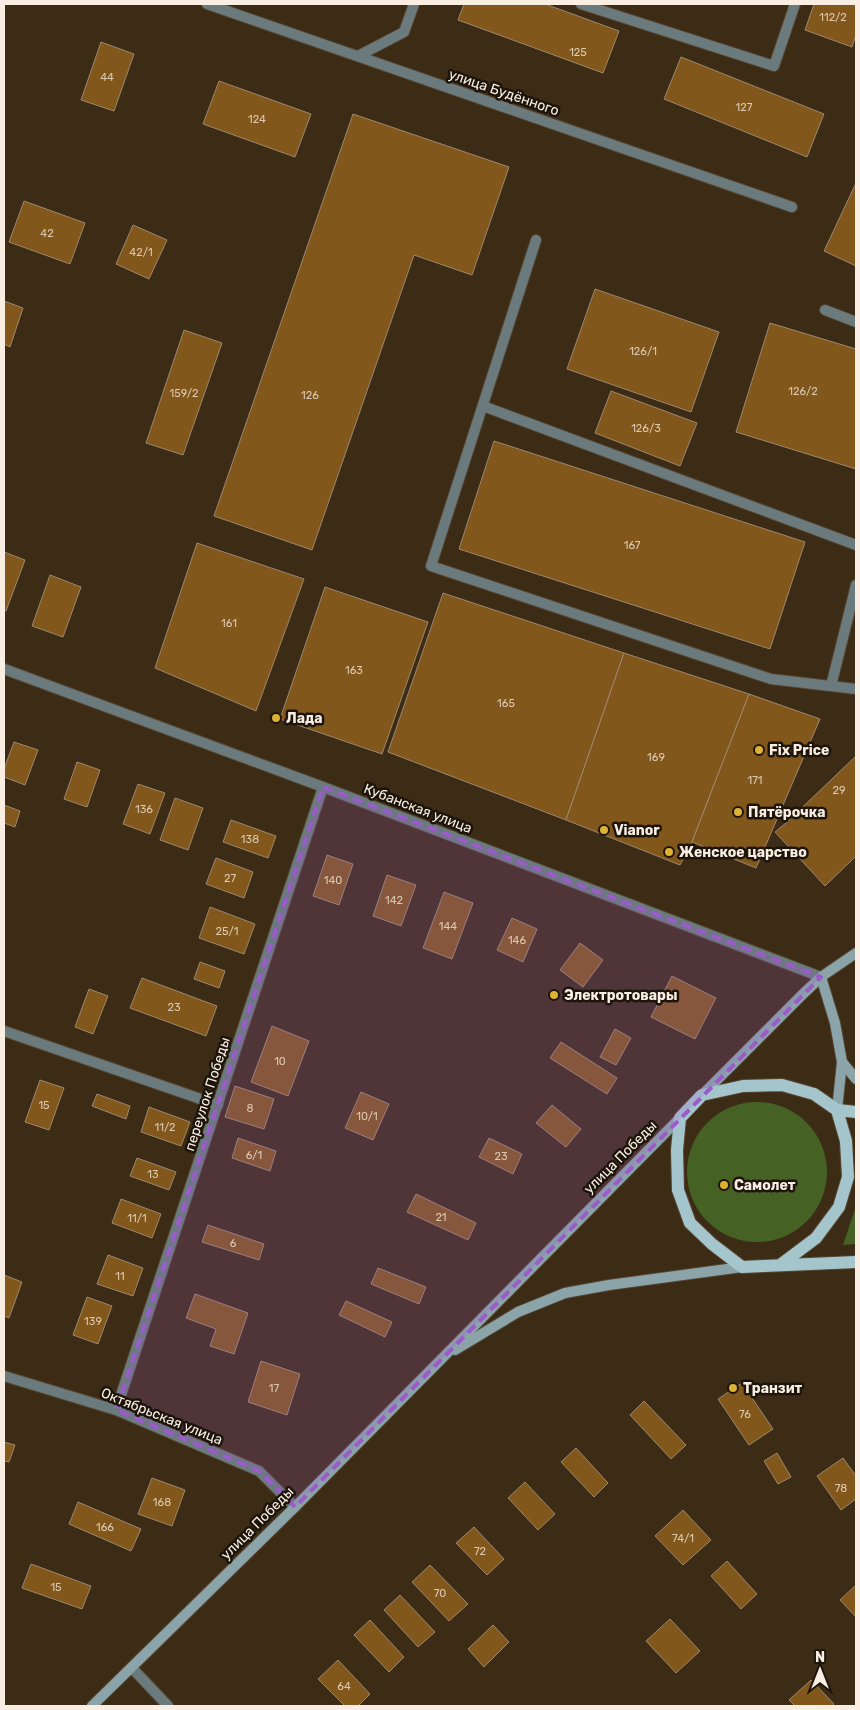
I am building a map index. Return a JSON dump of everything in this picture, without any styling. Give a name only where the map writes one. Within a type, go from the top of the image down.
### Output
[{"type":"main road","points":[[702,1095],[743,1086],[782,1085],[814,1094],[837,1110],[856,1112]]},
{"type":"main road","name":"улица Победы","points":[[680,1118],[702,1095]]},
{"type":"main road","points":[[780,1266],[816,1238],[839,1207],[848,1177],[846,1141],[837,1110]]},
{"type":"main road","points":[[680,1118],[677,1150],[678,1190],[690,1223],[712,1244],[742,1267],[856,1262]]},
{"type":"street","name":"улица Будённого","points":[[206,4],[792,207]]},
{"type":"street","points":[[358,56],[404,32],[414,4]]},
{"type":"street","points":[[581,4],[774,66],[795,4]]},
{"type":"street","points":[[536,240],[431,566],[772,679],[856,689]]},
{"type":"street","points":[[826,310],[856,322]]},
{"type":"street","points":[[483,406],[856,545]]},
{"type":"street","points":[[830,686],[856,585]]},
{"type":"street","name":"Кубанская улица","points":[[4,670],[323,787],[821,977]]},
{"type":"street","name":"переулок Победы","points":[[116,1410],[323,787]]},
{"type":"street","name":"улица Победы","points":[[702,1095],[821,977],[856,954]]},
{"type":"street","points":[[821,977],[835,1023],[842,1062],[837,1110]]},
{"type":"street","points":[[4,1031],[218,1104]]},
{"type":"street","points":[[842,1062],[856,1079]]},
{"type":"street","name":"улица Победы","points":[[92,1706],[295,1507],[680,1118]]},
{"type":"street","name":"улица Победы","points":[[441,1359],[518,1312],[565,1293],[609,1285],[742,1267]]},
{"type":"street","name":"Октябрьская улица","points":[[4,1376],[116,1410],[259,1471],[295,1507]]},
{"type":"street","points":[[132,1668],[168,1706]]},
{"type":"highlighted area","points":[[323,787],[821,977],[295,1507],[259,1471],[116,1410]]},
{"type":"green space","points":[[757,1102],[771,1103],[784,1107],[807,1122],[822,1145],[826,1158],[826,1186],[822,1199],[807,1222],[784,1237],[771,1241],[757,1242],[743,1241],[730,1237],[707,1222],[692,1199],[688,1186],[687,1172],[688,1158],[692,1145],[707,1122],[730,1107],[743,1103]]},
{"type":"green space","points":[[856,1206],[856,1244],[843,1245]]},
{"type":"building","points":[[464,4],[545,4],[619,31],[603,73],[458,20]]},
{"type":"building","points":[[814,4],[856,4],[856,35],[852,47],[805,30]]},
{"type":"building","points":[[101,42],[134,54],[114,111],[81,100]]},
{"type":"building","points":[[681,57],[824,114],[807,157],[664,99]]},
{"type":"building","points":[[219,81],[311,114],[295,157],[203,124]]},
{"type":"building","points":[[353,114],[509,167],[472,275],[414,255],[312,550],[214,516]]},
{"type":"building","points":[[856,183],[856,266],[824,251]]},
{"type":"building","points":[[24,201],[85,223],[70,264],[9,242]]},
{"type":"building","points":[[133,225],[167,240],[149,279],[116,264]]},
{"type":"building","points":[[595,289],[719,332],[691,412],[567,369]]},
{"type":"building","points":[[4,301],[23,308],[10,347],[4,344]]},
{"type":"building","points":[[770,323],[856,349],[856,469],[736,432]]},
{"type":"building","points":[[184,330],[222,343],[183,455],[146,443]]},
{"type":"building","points":[[611,391],[697,423],[680,466],[595,433]]},
{"type":"building","points":[[494,441],[805,542],[770,649],[459,549]]},
{"type":"building","points":[[197,543],[304,579],[256,711],[155,668]]},
{"type":"building","points":[[4,552],[25,560],[6,611],[4,610]]},
{"type":"building","points":[[50,575],[81,587],[63,637],[32,626]]},
{"type":"building","points":[[325,587],[428,622],[382,754],[280,719]]},
{"type":"building","points":[[443,593],[624,653],[566,820],[388,752]]},
{"type":"building","points":[[624,653],[749,694],[692,842],[680,865],[566,820]]},
{"type":"building","points":[[749,694],[820,719],[756,868],[692,842]]},
{"type":"building","points":[[14,742],[38,750],[25,785],[4,777],[4,769]]},
{"type":"building","points":[[856,756],[856,856],[825,886],[775,832]]},
{"type":"building","points":[[77,762],[100,770],[87,807],[64,799]]},
{"type":"building","points":[[138,784],[165,793],[150,834],[123,824]]},
{"type":"building","points":[[175,798],[203,808],[188,850],[160,840]]},
{"type":"building","points":[[4,805],[20,811],[15,827],[4,823]]},
{"type":"building","points":[[231,820],[276,836],[268,858],[223,842]]},
{"type":"building","points":[[327,855],[353,864],[339,905],[313,896]]},
{"type":"building","points":[[216,858],[253,872],[244,898],[206,884]]},
{"type":"building","points":[[387,875],[416,885],[401,926],[373,916]]},
{"type":"building","points":[[444,892],[473,903],[452,959],[423,948]]},
{"type":"building","points":[[210,907],[255,924],[244,954],[199,938]]},
{"type":"building","points":[[512,918],[537,929],[523,962],[497,950]]},
{"type":"building","points":[[580,943],[603,960],[583,987],[560,970]]},
{"type":"building","points":[[200,962],[225,971],[219,988],[194,979]]},
{"type":"building","points":[[672,976],[716,998],[695,1039],[651,1017]]},
{"type":"building","points":[[142,978],[217,1006],[206,1036],[130,1008]]},
{"type":"building","points":[[89,989],[108,996],[93,1034],[75,1027]]},
{"type":"building","points":[[272,1026],[309,1041],[288,1096],[251,1082]]},
{"type":"building","points":[[615,1029],[631,1038],[616,1065],[600,1057]]},
{"type":"building","points":[[561,1042],[617,1078],[607,1094],[550,1058]]},
{"type":"building","points":[[40,1080],[64,1088],[49,1130],[25,1122]]},
{"type":"building","points":[[235,1086],[274,1099],[264,1129],[225,1117]]},
{"type":"building","points":[[361,1092],[389,1104],[373,1140],[345,1128]]},
{"type":"building","points":[[97,1094],[130,1106],[126,1119],[92,1106]]},
{"type":"building","points":[[552,1105],[581,1129],[566,1147],[536,1123]]},
{"type":"building","points":[[149,1107],[190,1122],[181,1146],[141,1132]]},
{"type":"building","points":[[238,1138],[276,1151],[270,1171],[232,1158]]},
{"type":"building","points":[[489,1138],[522,1154],[513,1174],[479,1157]]},
{"type":"building","points":[[137,1158],[176,1172],[169,1190],[130,1176]]},
{"type":"building","points":[[416,1194],[476,1223],[468,1240],[407,1212]]},
{"type":"building","points":[[121,1199],[161,1214],[152,1238],[112,1223]]},
{"type":"building","points":[[208,1225],[264,1244],[259,1260],[202,1242]]},
{"type":"building","points":[[108,1255],[143,1268],[133,1296],[97,1284]]},
{"type":"building","points":[[378,1268],[426,1287],[419,1304],[371,1284]]},
{"type":"building","points":[[4,1275],[22,1282],[9,1318],[4,1316]]},
{"type":"building","points":[[195,1294],[248,1313],[234,1354],[210,1346],[216,1329],[186,1318]]},
{"type":"building","points":[[87,1297],[112,1306],[98,1344],[73,1335]]},
{"type":"building","points":[[346,1301],[392,1322],[385,1337],[339,1315]]},
{"type":"building","points":[[261,1361],[300,1374],[287,1415],[248,1402]]},
{"type":"building","points":[[742,1383],[773,1429],[749,1445],[718,1399]]},
{"type":"building","points":[[644,1401],[686,1445],[671,1459],[630,1415]]},
{"type":"building","points":[[4,1442],[15,1445],[9,1462],[4,1461]]},
{"type":"building","points":[[576,1448],[608,1483],[594,1497],[561,1462]]},
{"type":"building","points":[[777,1453],[791,1477],[778,1484],[764,1461]]},
{"type":"building","points":[[843,1458],[856,1476],[856,1499],[841,1510],[817,1476]]},
{"type":"building","points":[[152,1478],[185,1490],[172,1526],[138,1514]]},
{"type":"building","points":[[525,1482],[555,1514],[538,1530],[508,1498]]},
{"type":"building","points":[[78,1502],[141,1529],[131,1551],[69,1524]]},
{"type":"building","points":[[683,1510],[711,1540],[683,1565],[655,1536]]},
{"type":"building","points":[[474,1527],[504,1559],[487,1575],[456,1543]]},
{"type":"building","points":[[727,1561],[757,1594],[741,1609],[711,1576]]},
{"type":"building","points":[[31,1564],[91,1586],[82,1609],[22,1588]]},
{"type":"building","points":[[430,1565],[468,1604],[449,1621],[412,1582]]},
{"type":"building","points":[[856,1585],[856,1617],[840,1600]]},
{"type":"building","points":[[400,1595],[435,1632],[418,1647],[384,1610]]},
{"type":"building","points":[[670,1619],[700,1651],[676,1673],[646,1641]]},
{"type":"building","points":[[370,1620],[404,1657],[389,1672],[354,1635]]},
{"type":"building","points":[[493,1625],[509,1642],[484,1667],[468,1649]]},
{"type":"building","points":[[338,1660],[370,1694],[358,1706],[345,1706],[318,1679]]},
{"type":"building","points":[[811,1680],[834,1704],[832,1706],[795,1706],[789,1700]]},
{"type":"place","name":"Лада","points":[[276,718]]},
{"type":"place","name":"Fix Price","points":[[759,750]]},
{"type":"place","name":"Пятёрочка","points":[[738,812]]},
{"type":"place","name":"Vianor","points":[[604,830]]},
{"type":"place","name":"Женское царство","points":[[669,852]]},
{"type":"place","name":"Электротовары","points":[[554,995]]},
{"type":"place","name":"Самолет","points":[[724,1185]]},
{"type":"place","name":"Транзит","points":[[733,1388]]}]
